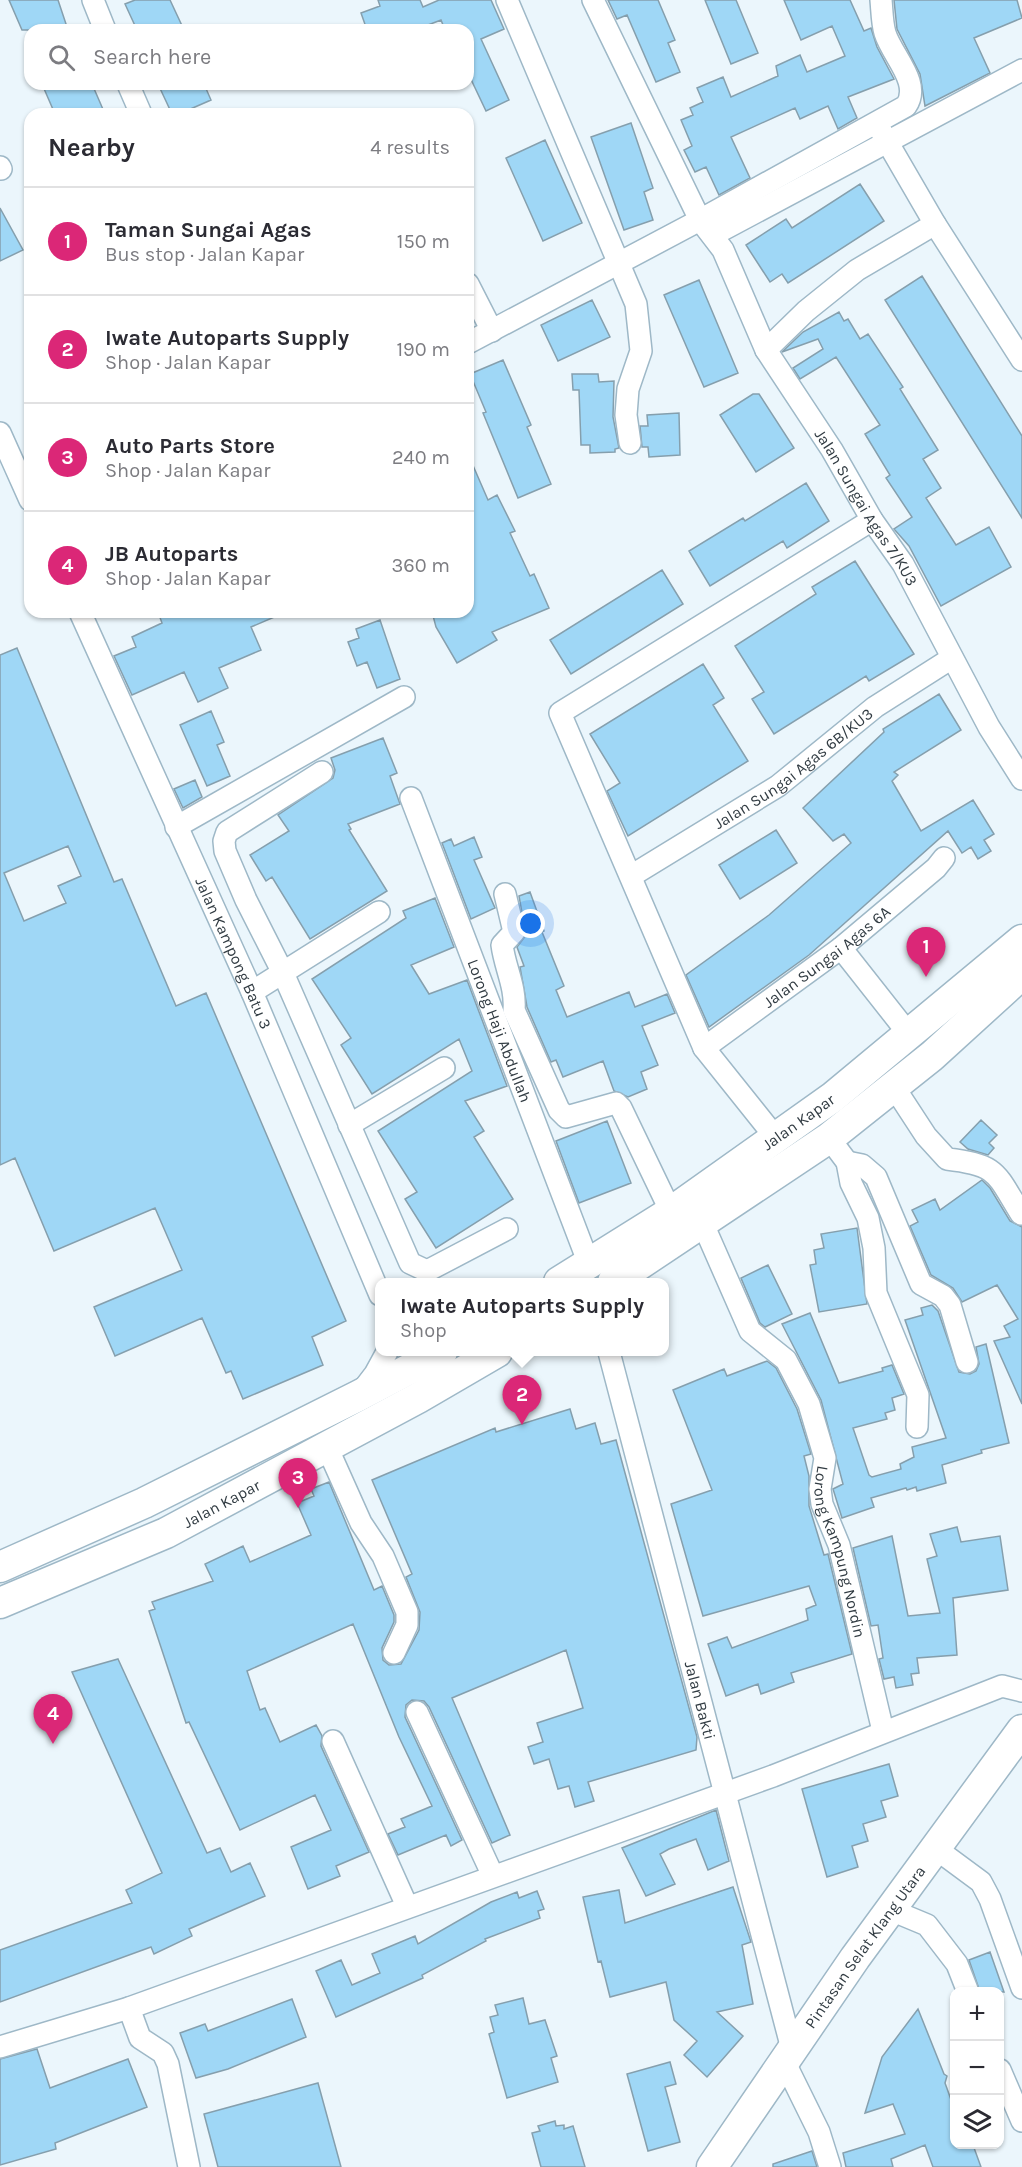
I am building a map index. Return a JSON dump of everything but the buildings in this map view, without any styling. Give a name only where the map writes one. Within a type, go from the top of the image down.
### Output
[{"type":"highway","name":"Jalan Kapar","points":[[566,1278],[671,1212],[833,1097],[1022,940]]},
{"type":"highway","name":"Jalan Kapar","points":[[620,1278],[829,1138],[894,1087],[1022,974]]},
{"type":"highway","points":[[0,1567],[144,1503],[434,1356]]},
{"type":"highway","name":"Jalan Kapar","points":[[0,1603],[166,1533],[490,1356]]},
{"type":"highway","name":"Pintasan Selat Klang Utara","points":[[712,2167],[788,2055],[1022,1730]]},
{"type":"street","points":[[93,0],[103,24]]},
{"type":"street","points":[[507,0],[636,304],[641,332],[641,351],[628,389],[627,415],[630,443]]},
{"type":"street","name":"Jalan Sungai Agas 7/KU3","points":[[593,0],[706,228],[723,250],[766,350],[832,450],[872,520],[908,572],[989,727],[1022,779]]},
{"type":"street","points":[[706,228],[875,122],[906,106],[912,98],[911,86],[885,33],[881,0]]},
{"type":"street","points":[[474,340],[618,263],[706,228],[887,142],[1022,70]]},
{"type":"street","points":[[131,90],[138,108]]},
{"type":"street","points":[[875,122],[935,224],[1022,360]]},
{"type":"street","points":[[766,350],[806,311],[857,270],[935,224]]},
{"type":"street","points":[[474,296],[492,331]]},
{"type":"street","points":[[0,433],[24,487]]},
{"type":"street","points":[[776,1138],[704,1048],[560,713],[872,520]]},
{"type":"street","name":"Jalan Kampong Batu 3","points":[[84,618],[252,992],[375,1283]]},
{"type":"street","name":"Jalan Sungai Agas 6B/KU3","points":[[631,876],[778,786],[875,707],[952,658]]},
{"type":"street","points":[[176,827],[404,697]]},
{"type":"street","points":[[322,772],[227,832],[224,841],[225,851],[246,900],[283,973],[410,1263],[427,1271],[507,1229]]},
{"type":"street","name":"Lorong Haji Abdullah","points":[[411,798],[589,1264]]},
{"type":"street","name":"Jalan Sungai Agas 6A","points":[[704,1048],[841,948],[936,868],[944,858]]},
{"type":"street","points":[[505,894],[514,932],[502,945],[504,959],[515,992],[514,1010],[559,1110],[566,1117],[577,1116],[616,1103],[621,1108],[671,1212]]},
{"type":"street","points":[[252,992],[379,912]]},
{"type":"street","points":[[841,948],[908,1033]]},
{"type":"street","points":[[349,1125],[444,1068]]},
{"type":"street","points":[[894,1087],[926,1136],[947,1159],[978,1162],[995,1171],[1021,1214]]},
{"type":"street","points":[[829,1138],[847,1162],[852,1183],[868,1218],[874,1248],[876,1293],[918,1395],[917,1427]]},
{"type":"street","points":[[847,1162],[862,1165],[876,1177],[921,1284],[943,1296],[950,1305],[968,1362]]},
{"type":"street","name":"Lorong Kampung Nordin","points":[[703,1224],[750,1331],[786,1360],[808,1404],[825,1458],[820,1489],[822,1504],[842,1555],[883,1731]]},
{"type":"street","points":[[358,1396],[375,1374],[385,1356]]},
{"type":"street","name":"Jalan Bakti","points":[[610,1356],[726,1791],[788,2055],[819,2132],[830,2167]]},
{"type":"street","points":[[327,1447],[361,1523],[383,1556],[407,1612],[407,1625],[394,1653]]},
{"type":"street","points":[[0,2047],[129,2008],[726,1791],[773,1776],[1002,1686],[1022,1691]]},
{"type":"street","points":[[417,1712],[493,1876]]},
{"type":"street","points":[[333,1741],[407,1906]]},
{"type":"street","points":[[935,1848],[981,1882],[990,1899],[1022,1988]]},
{"type":"street","points":[[891,1910],[927,1925],[957,1964],[966,1987]]},
{"type":"street","points":[[129,2008],[140,2038],[163,2053],[168,2064],[189,2167]]},
{"type":"street","points":[[1004,2081],[1022,2121]]},
{"type":"place","name":"Taman Sungai Agas","points":[[926,977]]},
{"type":"place","name":"Iwate Autoparts Supply","points":[[522,1425]]},
{"type":"place","name":"Auto Parts Store","points":[[298,1508]]},
{"type":"place","name":"JB Autoparts","points":[[53,1744]]}]
